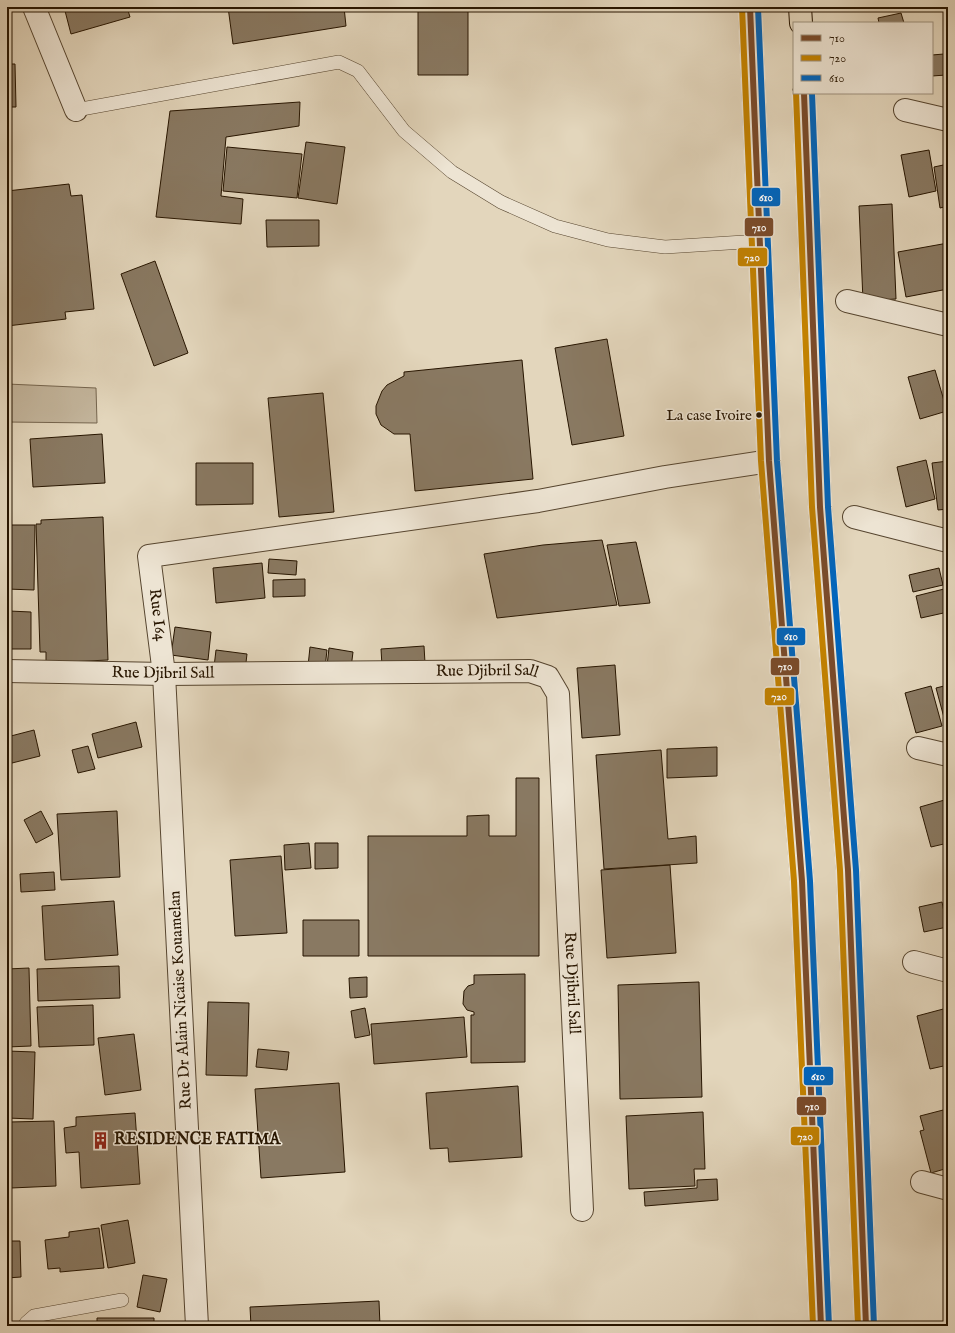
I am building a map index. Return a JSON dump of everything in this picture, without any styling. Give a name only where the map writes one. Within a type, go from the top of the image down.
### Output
[{"type":"main road","points":[[750,7],[769,461],[802,881],[821,1326]]},
{"type":"main road","points":[[800,7],[801,22]]},
{"type":"main road","points":[[804,94],[820,507],[848,870],[866,1326]]},
{"type":"street","points":[[34,7],[76,110]]},
{"type":"street","points":[[905,110],[948,120]]},
{"type":"street","points":[[847,301],[948,325]]},
{"type":"street","name":"Rue I64","points":[[164,674],[149,556],[538,501],[665,477],[769,461]]},
{"type":"street","points":[[854,517],[948,541]]},
{"type":"street","name":"Rue Djibril Sall","points":[[7,671],[164,674],[530,671],[548,677],[558,694],[582,1210]]},
{"type":"street","name":"Rue Dr Alain Nicaise Kouamelan","points":[[164,674],[197,1326]]},
{"type":"street","points":[[918,748],[948,755]]},
{"type":"street","points":[[914,962],[948,971]]},
{"type":"street","points":[[922,1182],[948,1189]]},
{"type":"lane","points":[[76,110],[339,62],[358,71],[404,131],[452,172],[501,202],[555,226],[608,240],[665,247],[760,241]]},
{"type":"lane","points":[[26,1326],[26,1323],[34,1316],[122,1300]]},
{"type":"shaded area","points":[[7,384],[96,388],[97,423],[7,422]]},
{"type":"building","points":[[64,7],[127,7],[130,17],[71,34]]},
{"type":"building","points":[[228,7],[344,7],[346,26],[233,44]]},
{"type":"building","points":[[418,7],[468,7],[468,75],[418,75]]},
{"type":"building","points":[[901,13],[904,22],[879,22],[878,18]]},
{"type":"building","points":[[944,54],[946,75],[933,76],[933,55]]},
{"type":"building","points":[[7,64],[15,64],[16,107],[7,107]]},
{"type":"building","points":[[300,102],[299,126],[226,137],[221,196],[243,199],[241,224],[156,217],[170,111]]},
{"type":"building","points":[[306,142],[345,147],[337,204],[298,198]]},
{"type":"building","points":[[227,147],[302,154],[297,198],[223,191]]},
{"type":"building","points":[[929,150],[936,191],[909,197],[901,155]]},
{"type":"building","points":[[948,164],[948,206],[940,208],[934,167]]},
{"type":"building","points":[[69,184],[71,196],[82,195],[94,309],[65,312],[66,319],[7,326],[7,191]]},
{"type":"building","points":[[892,204],[896,299],[863,301],[859,206]]},
{"type":"building","points":[[266,220],[319,220],[319,246],[267,247]]},
{"type":"building","points":[[948,243],[948,289],[906,297],[898,252]]},
{"type":"building","points":[[155,261],[188,353],[154,366],[121,274]]},
{"type":"building","points":[[607,339],[624,436],[572,445],[555,348]]},
{"type":"building","points":[[522,360],[533,479],[415,491],[410,434],[394,434],[381,425],[376,414],[376,406],[382,391],[387,385],[404,376],[404,372]]},
{"type":"building","points":[[935,370],[947,411],[920,419],[908,377]]},
{"type":"building","points":[[944,381],[948,381],[948,408]]},
{"type":"building","points":[[323,393],[334,512],[279,517],[268,398]]},
{"type":"building","points":[[102,434],[105,483],[33,487],[30,439]]},
{"type":"building","points":[[7,442],[11,442],[11,500],[7,500]]},
{"type":"building","points":[[926,460],[935,499],[906,507],[897,467]]},
{"type":"building","points":[[948,461],[948,509],[938,510],[932,463]]},
{"type":"building","points":[[196,463],[253,463],[253,504],[196,505]]},
{"type":"building","points":[[103,517],[108,660],[46,663],[46,652],[40,652],[36,524],[41,524],[41,520]]},
{"type":"building","points":[[7,525],[35,525],[34,590],[7,589]]},
{"type":"building","points":[[602,540],[617,605],[497,618],[484,554],[543,545]]},
{"type":"building","points":[[636,542],[650,603],[619,606],[607,545]]},
{"type":"building","points":[[269,559],[297,561],[296,575],[268,573]]},
{"type":"building","points":[[262,563],[265,598],[216,603],[213,568]]},
{"type":"building","points":[[939,568],[943,585],[913,592],[909,575]]},
{"type":"building","points":[[305,579],[305,596],[273,597],[273,580]]},
{"type":"building","points":[[944,589],[948,612],[921,618],[916,596]]},
{"type":"building","points":[[7,597],[9,597],[9,611],[31,612],[31,649],[7,649]]},
{"type":"building","points":[[175,627],[211,632],[208,660],[171,655]]},
{"type":"building","points":[[424,646],[425,663],[382,666],[381,649]]},
{"type":"building","points":[[310,647],[327,650],[325,668],[308,666]]},
{"type":"building","points":[[329,648],[353,652],[351,668],[327,666]]},
{"type":"building","points":[[216,650],[247,654],[245,671],[214,667]]},
{"type":"building","points":[[615,665],[620,735],[582,738],[577,668]]},
{"type":"building","points":[[948,685],[948,724],[946,725],[936,688]]},
{"type":"building","points":[[931,686],[942,726],[916,733],[905,693]]},
{"type":"building","points":[[136,722],[142,747],[98,758],[92,734]]},
{"type":"building","points":[[34,730],[40,756],[8,764],[7,737]]},
{"type":"building","points":[[88,746],[95,769],[78,773],[72,750]]},
{"type":"building","points":[[717,747],[717,776],[667,778],[667,749]]},
{"type":"building","points":[[661,750],[668,839],[696,836],[697,863],[604,869],[596,755]]},
{"type":"building","points":[[516,778],[539,778],[539,956],[368,956],[368,836],[467,836],[467,816],[489,815],[489,836],[516,836]]},
{"type":"building","points":[[948,799],[948,843],[931,847],[920,807]]},
{"type":"building","points":[[41,811],[53,834],[36,843],[24,820]]},
{"type":"building","points":[[117,811],[120,877],[61,880],[57,814]]},
{"type":"building","points":[[309,843],[311,868],[285,870],[284,845]]},
{"type":"building","points":[[315,843],[338,843],[338,868],[315,869]]},
{"type":"building","points":[[281,856],[287,933],[235,936],[230,860]]},
{"type":"building","points":[[670,865],[676,953],[607,958],[601,870]]},
{"type":"building","points":[[54,872],[55,890],[21,892],[20,874]]},
{"type":"building","points":[[114,901],[118,955],[45,960],[42,906]]},
{"type":"building","points":[[942,902],[947,927],[924,932],[919,907]]},
{"type":"building","points":[[303,920],[359,920],[359,956],[303,956]]},
{"type":"building","points":[[119,966],[120,998],[38,1001],[37,969]]},
{"type":"building","points":[[29,968],[31,1046],[7,1047],[7,969]]},
{"type":"building","points":[[525,974],[525,1062],[471,1063],[471,1015],[474,1015],[474,1012],[467,1010],[463,1004],[464,991],[468,986],[474,984],[474,975]]},
{"type":"building","points":[[367,977],[367,997],[350,998],[349,978]]},
{"type":"building","points":[[699,982],[702,1097],[620,1099],[618,985]]},
{"type":"building","points":[[208,1002],[249,1003],[247,1076],[206,1075]]},
{"type":"building","points":[[93,1005],[94,1045],[39,1047],[37,1007]]},
{"type":"building","points":[[365,1008],[370,1035],[355,1038],[351,1011]]},
{"type":"building","points":[[947,1008],[948,1065],[930,1069],[917,1016]]},
{"type":"building","points":[[464,1017],[467,1057],[374,1064],[371,1024]]},
{"type":"building","points":[[134,1034],[141,1090],[105,1095],[98,1038]]},
{"type":"building","points":[[258,1049],[289,1052],[287,1070],[256,1067]]},
{"type":"building","points":[[7,1051],[35,1052],[33,1119],[7,1118]]},
{"type":"building","points":[[339,1083],[345,1172],[261,1178],[255,1089]]},
{"type":"building","points":[[518,1086],[522,1157],[449,1162],[448,1148],[430,1149],[426,1093]]},
{"type":"building","points":[[947,1109],[948,1168],[931,1173],[920,1131],[924,1130],[920,1116]]},
{"type":"building","points":[[703,1112],[705,1169],[694,1169],[695,1186],[629,1189],[626,1116]]},
{"type":"building","name":"RESIDENCE FATIMA","points":[[135,1113],[140,1184],[81,1188],[79,1152],[66,1153],[64,1128],[76,1126],[76,1117]]},
{"type":"building","points":[[54,1121],[56,1186],[11,1188],[9,1122]]},
{"type":"building","points":[[717,1179],[718,1200],[645,1206],[644,1192],[697,1188],[697,1180]]},
{"type":"building","points":[[128,1220],[135,1263],[108,1268],[101,1225]]},
{"type":"building","points":[[99,1228],[104,1268],[60,1272],[60,1268],[48,1269],[45,1240],[69,1237],[69,1232]]},
{"type":"building","points":[[7,1241],[20,1241],[21,1277],[7,1278]]},
{"type":"building","points":[[143,1275],[167,1279],[160,1312],[137,1307]]},
{"type":"building","points":[[379,1301],[380,1326],[251,1326],[250,1307]]},
{"type":"building","points":[[97,1318],[154,1318],[154,1326],[97,1326]]},
{"type":"transit line","name":"720","points":[[742,7],[761,461],[794,881],[813,1326]]},
{"type":"transit line","name":"710","points":[[750,7],[769,461],[802,881],[821,1326]]},
{"type":"transit line","name":"610","points":[[758,7],[777,461],[810,881],[829,1326]]},
{"type":"transit line","name":"720","points":[[796,94],[812,507],[840,870],[858,1326]]},
{"type":"transit line","name":"710","points":[[804,94],[820,507],[848,870],[866,1326]]},
{"type":"transit line","name":"610","points":[[812,94],[828,507],[856,870],[874,1326]]},
{"type":"place","name":"La case Ivoire","points":[[759,415]]},
{"type":"place","name":"RESIDENCE FATIMA","points":[[101,1140]]}]
